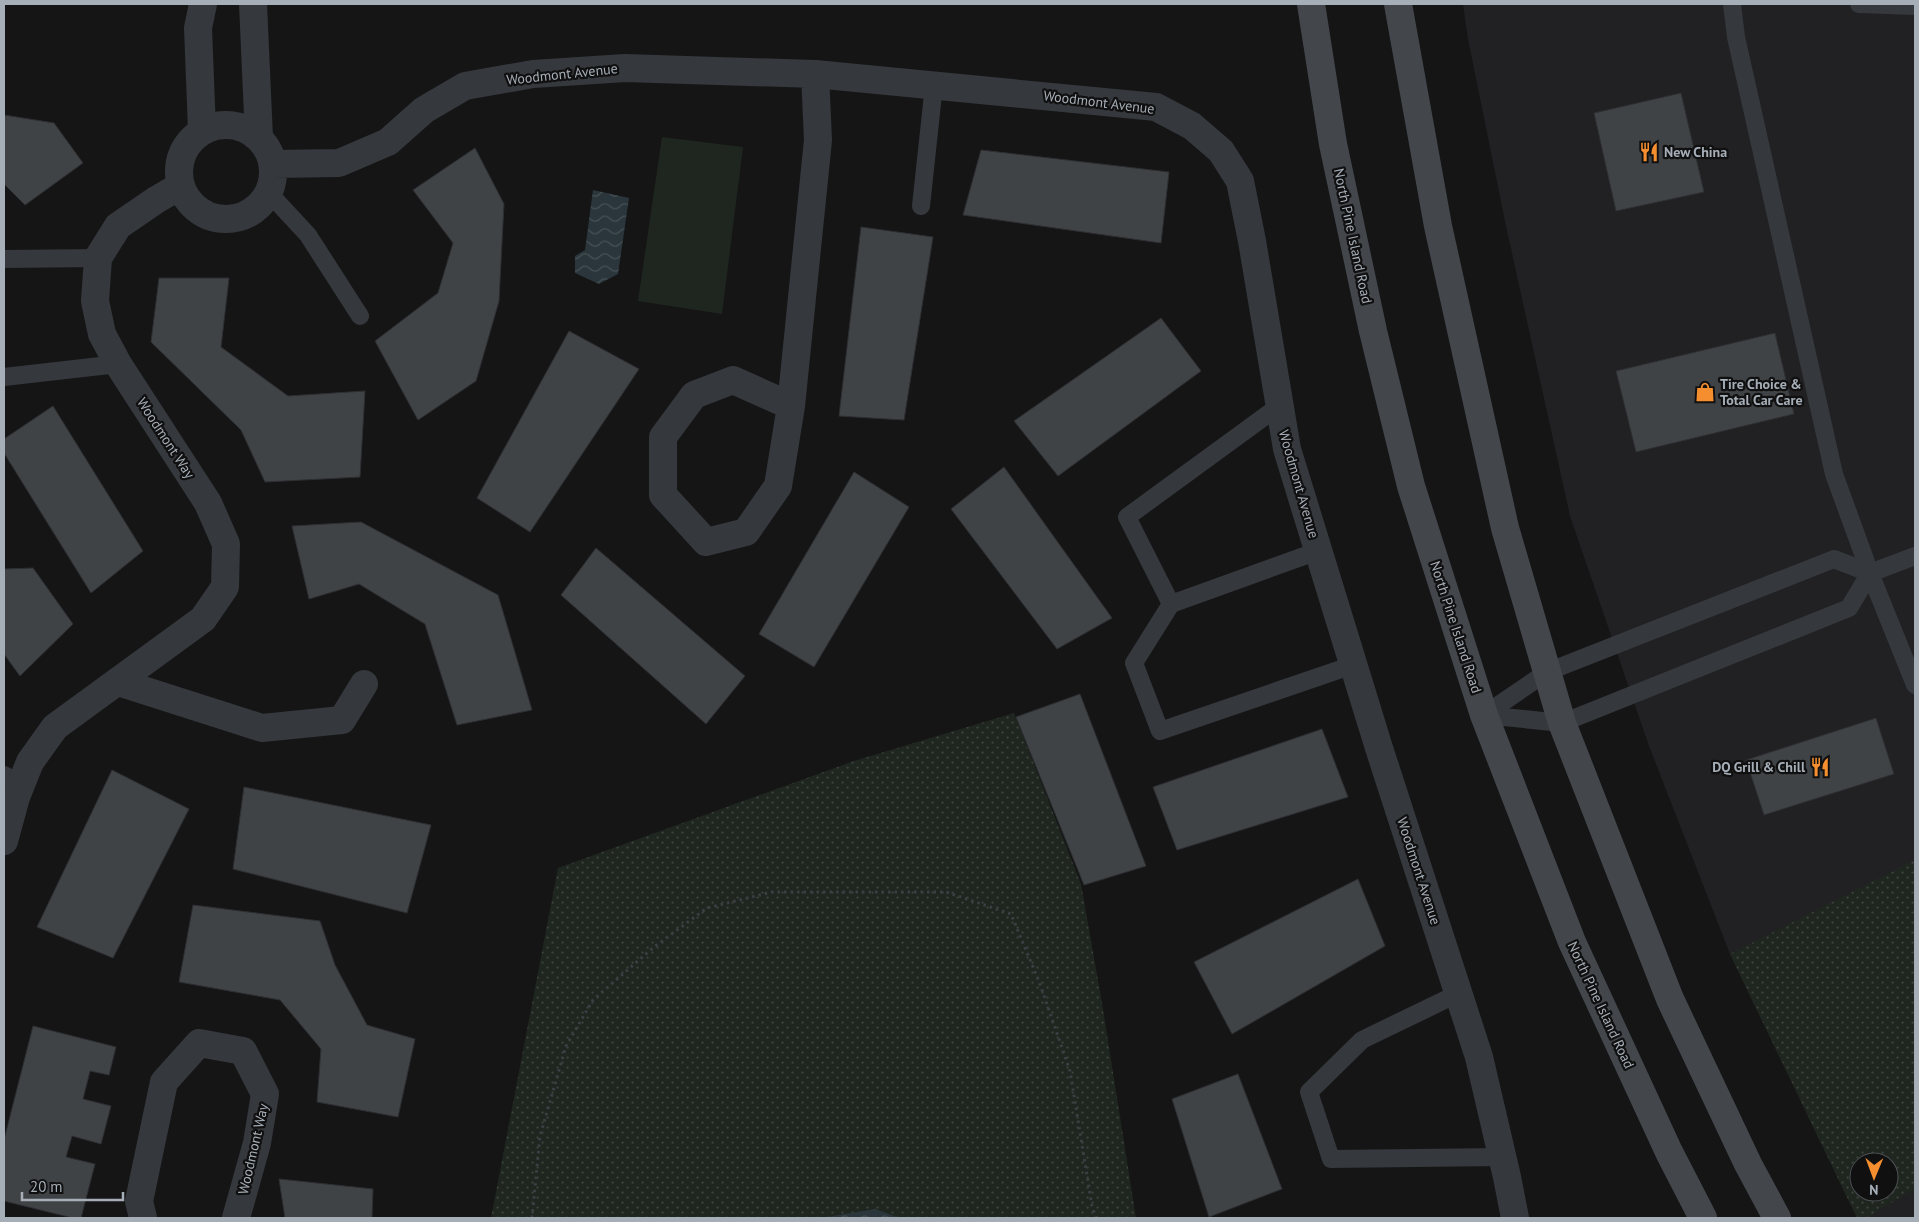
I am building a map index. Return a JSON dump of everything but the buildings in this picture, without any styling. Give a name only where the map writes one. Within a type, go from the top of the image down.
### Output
[{"type":"main road","name":"North Pine Island Road","points":[[1311,4],[1334,144],[1376,341],[1412,486],[1484,715],[1572,942],[1668,1152],[1703,1218]]},
{"type":"main road","points":[[1398,4],[1438,226],[1498,499],[1562,722],[1670,999],[1748,1164],[1777,1218]]},
{"type":"street","points":[[202,130],[198,28],[203,4]]},
{"type":"street","points":[[253,4],[259,138]]},
{"type":"street","name":"Woodmont Avenue","points":[[273,164],[339,163],[388,142],[424,110],[465,86],[533,74],[625,68],[815,74],[1156,107],[1192,126],[1221,151],[1240,181],[1287,449],[1353,665],[1479,1057],[1515,1218]]},
{"type":"street","points":[[791,406],[733,380],[694,395],[663,437],[663,495],[706,542],[746,532],[778,486],[791,406],[818,140],[815,74]]},
{"type":"street","points":[[216,125],[232,125],[246,129],[259,138],[268,150],[273,164],[273,179],[269,193],[260,205],[247,215],[231,219],[214,218],[199,212],[187,200],[180,186],[178,170],[182,154],[190,140],[202,130],[216,125]]},
{"type":"street","name":"Woodmont Way","points":[[4,841],[12,780],[30,762],[55,727],[203,619],[225,587],[226,544],[208,503],[118,364],[102,334],[94,301],[98,258],[118,226],[180,186]]},
{"type":"street","points":[[118,682],[262,728],[342,720],[364,684]]},
{"type":"street","name":"Woodmont Way","points":[[143,1218],[139,1202],[164,1082],[200,1043],[243,1051],[265,1094],[257,1144],[236,1218]]},
{"type":"lane","points":[[1732,4],[1736,37],[1834,474],[1870,572],[1915,685]]},
{"type":"lane","points":[[1859,4],[1915,6]]},
{"type":"lane","points":[[921,206],[934,85]]},
{"type":"lane","points":[[269,193],[308,235],[360,316]]},
{"type":"lane","points":[[4,259],[98,258]]},
{"type":"lane","points":[[4,376],[118,364]]},
{"type":"lane","points":[[1171,604],[1126,518],[1279,406]]},
{"type":"lane","points":[[1318,550],[1171,604],[1134,663],[1160,731],[1353,665]]},
{"type":"lane","points":[[1484,715],[1547,672],[1834,559],[1870,572],[1915,556]]},
{"type":"lane","points":[[1484,715],[1562,722],[1849,608],[1870,572]]},
{"type":"lane","points":[[1459,993],[1362,1040],[1309,1092],[1331,1159],[1502,1157]]},
{"type":"path","points":[[532,1218],[540,1136],[566,1046],[593,1000],[654,947],[707,908],[772,892],[946,892],[1011,914],[1040,984],[1070,1071],[1092,1206],[1096,1218]]},
{"type":"shaded area","points":[[1463,4],[1915,4],[1915,1218],[1857,1218],[1849,1202],[1899,1202],[1899,1152],[1849,1152],[1849,1201],[1730,954],[1649,746],[1570,516],[1506,226],[1468,39]]},
{"type":"shaded area","points":[[662,137],[743,147],[722,314],[638,301]]},
{"type":"shaded area","points":[[1014,713],[1081,884],[1136,1218],[491,1218],[558,868],[854,761]]},
{"type":"shaded area","points":[[1915,860],[1915,1188],[1899,1198],[1899,1152],[1849,1152],[1849,1201],[1730,954]]},
{"type":"shaded area","points":[[1849,1202],[1893,1202],[1867,1218],[1857,1218]]},
{"type":"water","points":[[593,190],[629,198],[618,274],[599,284],[575,273],[575,256],[585,250]]},
{"type":"water","points":[[875,1209],[900,1218],[825,1218],[827,1217]]},
{"type":"place","name":"New China","points":[[1649,152]]},
{"type":"place","name":"Tire Choice & Total Car Care","points":[[1705,392]]},
{"type":"place","name":"DQ Grill & Chill","points":[[1820,767]]}]
